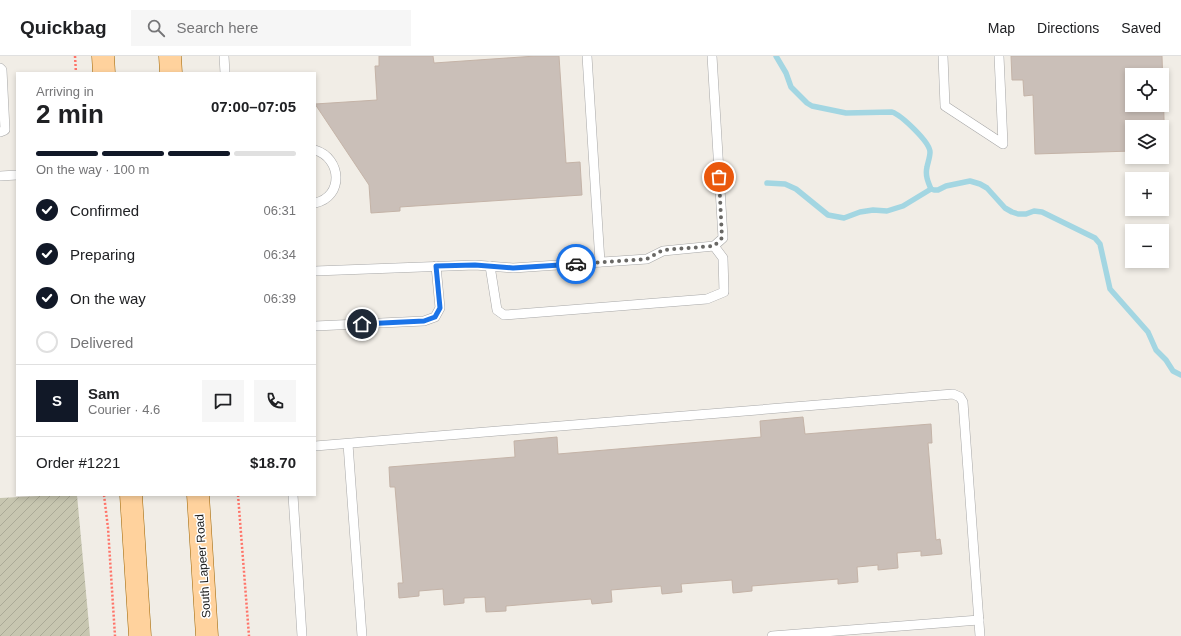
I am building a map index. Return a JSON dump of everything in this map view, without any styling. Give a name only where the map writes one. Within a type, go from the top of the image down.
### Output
[{"type":"main road","points":[[103,56],[104,72]]},
{"type":"main road","points":[[170,56],[171,72]]},
{"type":"main road","points":[[131,496],[140,636]]},
{"type":"main road","name":"South Lapeer Road","points":[[198,496],[207,636]]},
{"type":"lane","points":[[224,56],[225,72]]},
{"type":"lane","points":[[587,56],[600,262]]},
{"type":"lane","points":[[316,272],[475,265],[513,268],[647,259],[663,250],[714,246],[722,238],[712,56]]},
{"type":"lane","points":[[943,56],[945,106],[1003,144],[999,56]]},
{"type":"lane","points":[[0,68],[2,70],[5,130],[0,132]]},
{"type":"lane","points":[[316,150],[329,157],[334,165],[336,174],[336,183],[332,191],[327,197],[316,203]]},
{"type":"lane","points":[[0,176],[16,175]]},
{"type":"lane","points":[[490,266],[497,310],[504,315],[699,300],[707,299],[724,292],[723,258],[714,246]]},
{"type":"lane","points":[[316,326],[424,321],[435,317],[440,308],[436,266]]},
{"type":"lane","points":[[316,446],[953,394],[960,397],[962,402],[980,636]]},
{"type":"lane","points":[[348,444],[362,636]]},
{"type":"lane","points":[[293,496],[302,636]]},
{"type":"lane","points":[[772,636],[979,620]]},
{"type":"path","points":[[75,56],[76,72]]},
{"type":"path","points":[[104,496],[108,528],[115,636]]},
{"type":"path","points":[[238,496],[248,636]]},
{"type":"shaded area","points":[[77,496],[90,636],[0,636],[0,498]]},
{"type":"building","points":[[379,56],[433,56],[434,63],[536,56],[559,56],[566,163],[580,162],[582,195],[400,207],[400,211],[371,213],[369,185],[316,104],[377,100],[375,66],[379,66]]},
{"type":"building","points":[[1011,56],[1162,56],[1162,68],[1125,68],[1125,112],[1164,112],[1164,120],[1125,120],[1125,151],[1035,154],[1033,95],[1024,96],[1023,80],[1012,80]]},
{"type":"building","points":[[803,417],[805,434],[931,424],[932,443],[928,443],[936,540],[940,539],[942,554],[921,556],[921,551],[897,553],[898,568],[878,570],[878,565],[857,567],[858,582],[838,584],[838,579],[752,586],[752,591],[733,593],[732,580],[681,584],[682,592],[662,594],[661,586],[611,590],[612,602],[592,604],[591,599],[506,606],[506,611],[486,612],[485,597],[464,598],[464,603],[444,605],[443,589],[419,591],[419,596],[399,598],[398,583],[403,583],[395,487],[390,487],[389,467],[515,457],[514,441],[557,437],[558,454],[761,437],[760,421]]},
{"type":"waterway","points":[[776,56],[786,73],[791,87],[812,106],[846,113],[892,112],[908,123],[929,148],[930,154],[926,173],[931,189]]},
{"type":"waterway","points":[[767,183],[785,184],[796,189],[828,215],[844,218],[860,212],[873,210],[887,211],[903,206],[931,189],[938,190],[946,186],[970,181],[987,188],[1005,208],[1012,212],[1018,214],[1026,214],[1034,211],[1042,212],[1095,238],[1100,244],[1110,289],[1148,332],[1156,350],[1166,360],[1173,371],[1181,375]]},
{"type":"way so far","points":[[576,264],[647,259],[663,250],[714,246],[722,238],[719,177]]},
{"type":"route","points":[[362,324],[424,321],[435,317],[440,308],[436,266],[475,265],[513,268],[576,264]]}]
